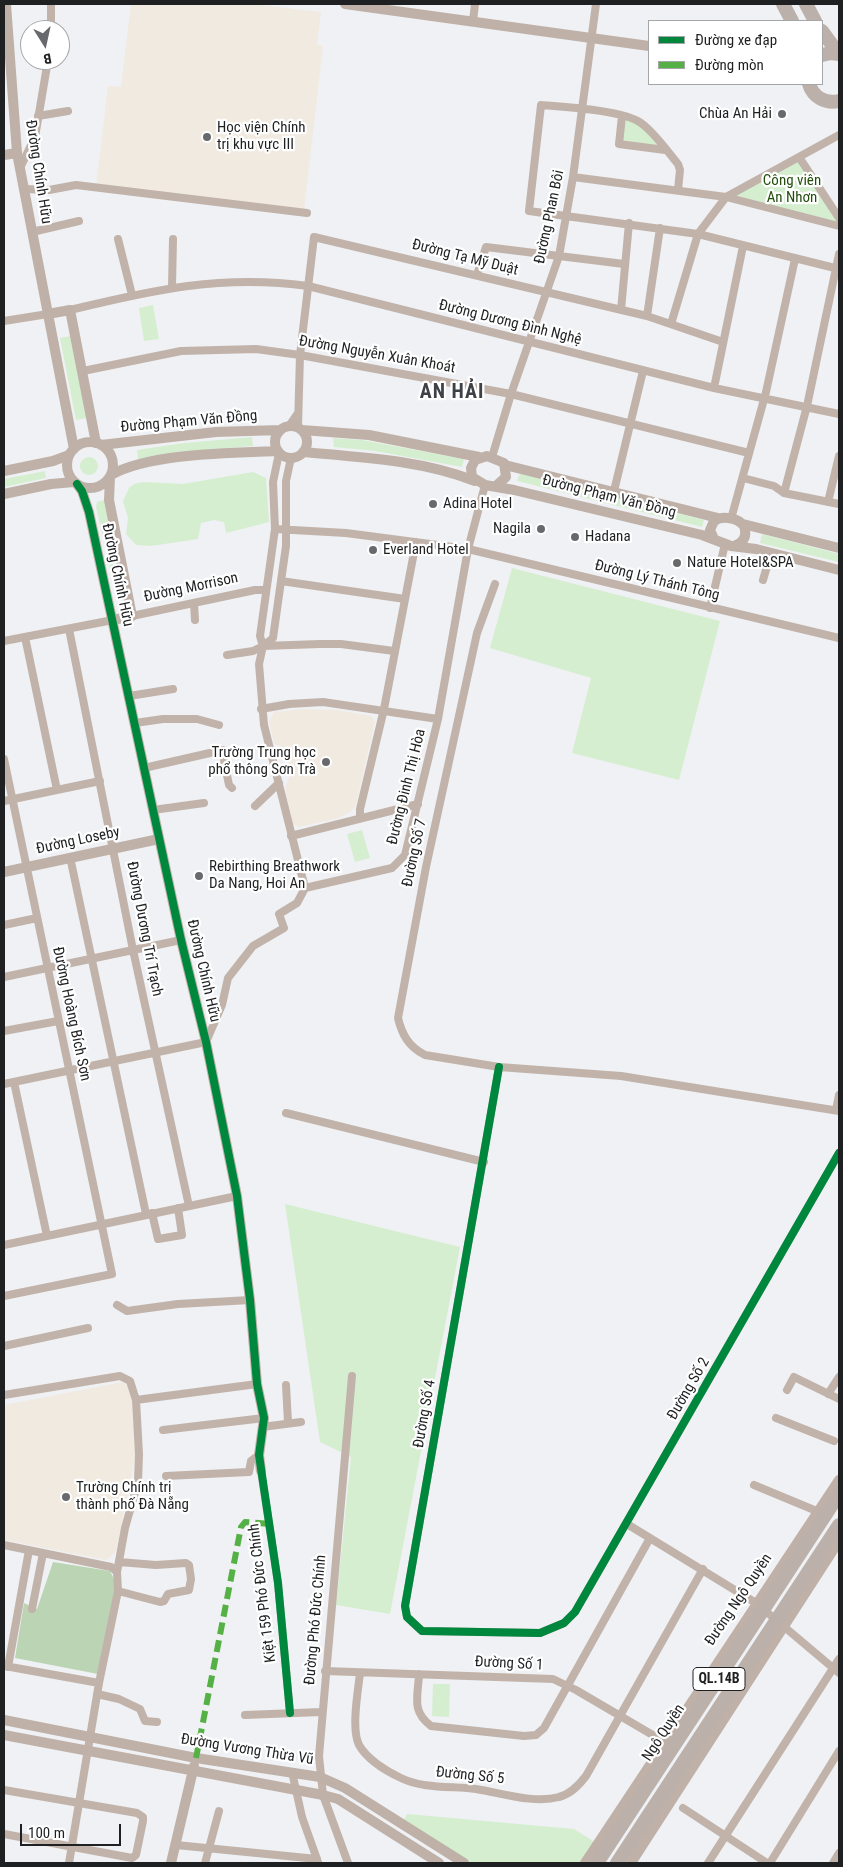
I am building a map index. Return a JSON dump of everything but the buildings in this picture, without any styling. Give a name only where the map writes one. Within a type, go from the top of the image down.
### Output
[{"type":"highway","points":[[783,4],[791,20]]},
{"type":"highway","points":[[806,4],[814,20]]},
{"type":"highway","points":[[823,32],[839,53]]},
{"type":"highway","points":[[823,55],[839,53]]},
{"type":"highway","points":[[810,85],[818,97],[836,105]]},
{"type":"highway","name":"Ngô Quyền","points":[[597,1863],[669,1745],[760,1606],[839,1494]]},
{"type":"highway","name":"QL.14B","points":[[617,1863],[781,1623],[839,1525]]},
{"type":"street","name":"Đường Chính Hữu","points":[[6,4],[17,153],[48,314],[71,452]]},
{"type":"street","points":[[51,20],[52,4]]},
{"type":"street","points":[[345,4],[648,46]]},
{"type":"street","points":[[473,22],[476,4]]},
{"type":"street","name":"Đường Phan Bôi","points":[[492,457],[511,394],[559,256],[573,177],[596,4]]},
{"type":"street","points":[[20,168],[35,137],[46,70]]},
{"type":"street","points":[[678,190],[680,170],[666,150],[641,123],[622,116],[541,104],[529,211],[698,234],[838,269]]},
{"type":"street","points":[[38,116],[68,111]]},
{"type":"street","points":[[622,116],[619,144],[666,150]]},
{"type":"street","points":[[671,324],[698,234],[726,197],[839,135]]},
{"type":"street","points":[[4,155],[17,153]]},
{"type":"street","points":[[799,157],[839,218]]},
{"type":"street","points":[[573,177],[726,197],[839,226]]},
{"type":"street","points":[[24,189],[49,190],[76,185],[307,213]]},
{"type":"street","points":[[32,232],[78,221]]},
{"type":"street","points":[[621,310],[629,224]]},
{"type":"street","points":[[648,316],[660,228]]},
{"type":"street","name":"Đường Tạ Mỹ Duật","points":[[308,286],[314,237],[648,316],[723,342]]},
{"type":"street","points":[[118,239],[132,295]]},
{"type":"street","points":[[172,287],[173,239]]},
{"type":"street","points":[[714,388],[743,246]]},
{"type":"street","points":[[477,275],[486,247],[624,264]]},
{"type":"street","points":[[784,493],[807,406],[838,269],[839,254]]},
{"type":"street","points":[[731,519],[763,399],[795,259]]},
{"type":"street","name":"Đường Dương Đình Nghệ","points":[[70,310],[172,287],[210,282],[269,280],[308,286],[714,388],[839,414]]},
{"type":"street","points":[[4,1084],[206,1042],[222,1005],[228,978],[253,946],[284,928],[279,914],[297,903],[304,888],[261,709],[259,664],[263,646],[260,636],[275,529],[273,482],[278,452],[275,440],[292,428],[298,413],[300,355],[308,286]]},
{"type":"street","points":[[4,321],[70,310],[99,444],[112,458],[110,476]]},
{"type":"street","name":"Đường Nguyễn Xuân Khoát","points":[[83,371],[181,351],[256,349],[300,355],[511,394],[749,453]]},
{"type":"street","points":[[614,491],[643,370]]},
{"type":"street","points":[[292,428],[307,441],[303,452]]},
{"type":"street","name":"Đường Phạm Văn Đồng","points":[[99,444],[216,432],[292,428],[369,435],[479,457]]},
{"type":"street","points":[[4,471],[53,461],[84,443],[99,444]]},
{"type":"street","points":[[71,452],[66,466],[75,483]]},
{"type":"street","points":[[4,494],[51,484],[75,483],[82,487],[95,488],[110,476],[127,467],[215,454],[278,452],[291,458]]},
{"type":"street","points":[[291,458],[303,452],[403,463],[459,474],[480,483],[496,486],[506,477],[505,465],[500,460],[492,457],[479,457],[471,468],[480,483]]},
{"type":"street","points":[[828,502],[839,456]]},
{"type":"street","points":[[227,655],[254,651],[272,638],[286,546],[286,481],[291,458]]},
{"type":"street","name":"Đường Phạm Văn Đồng","points":[[505,465],[718,518]]},
{"type":"street","name":"Đường Chính Hữu","points":[[110,476],[109,500],[132,616]]},
{"type":"street","points":[[743,478],[774,486],[784,493],[839,504]]},
{"type":"street","name":"Đường Chính Hữu","points":[[75,483],[88,505],[181,940],[206,1042],[237,1196],[250,1300],[257,1384],[263,1422],[259,1455],[261,1471]]},
{"type":"street","name":"Đường Đinh Thị Hòa","points":[[304,888],[392,868],[405,855],[438,719],[480,483]]},
{"type":"street","name":"Đường Phạm Văn Đồng","points":[[496,486],[714,539]]},
{"type":"street","points":[[839,548],[743,524],[731,519],[718,518],[710,530],[714,539],[725,544],[839,570]]},
{"type":"street","points":[[736,545],[746,536],[743,524]]},
{"type":"street","name":"Đường Lý Thánh Tông","points":[[275,529],[286,528],[346,533],[468,550],[839,638]]},
{"type":"street","points":[[360,817],[360,809],[384,709],[416,542]]},
{"type":"street","points":[[710,608],[725,544]]},
{"type":"street","points":[[763,580],[771,554]]},
{"type":"street","points":[[281,581],[405,599]]},
{"type":"street","name":"Đường Số 7","points":[[495,584],[477,633],[426,867],[398,1018],[406,1039],[416,1050],[425,1055],[495,1066]]},
{"type":"street","name":"Đường Morrison","points":[[4,641],[255,590],[266,590]]},
{"type":"street","points":[[194,603],[195,620]]},
{"type":"street","name":"Đường Dương Trí Trạch","points":[[68,629],[133,950],[189,1206]]},
{"type":"street","points":[[26,637],[57,790]]},
{"type":"street","points":[[263,646],[340,644],[394,651]]},
{"type":"street","points":[[129,696],[173,689]]},
{"type":"street","points":[[261,709],[289,704],[323,702],[384,709],[438,719]]},
{"type":"street","points":[[135,723],[163,719],[198,719],[219,724]]},
{"type":"street","points":[[144,768],[222,750],[229,785],[232,788]]},
{"type":"street","name":"Đường Hoàng Bích Sơn","points":[[4,759],[100,1225],[112,1274],[4,1296]]},
{"type":"street","points":[[4,801],[100,781]]},
{"type":"street","points":[[255,806],[279,783]]},
{"type":"street","points":[[153,810],[204,803]]},
{"type":"street","points":[[291,836],[360,817],[418,804]]},
{"type":"street","name":"Đường Loseby","points":[[4,872],[159,839]]},
{"type":"street","points":[[70,857],[149,1214],[158,1239],[182,1235],[178,1208]]},
{"type":"street","points":[[4,925],[37,918]]},
{"type":"street","points":[[4,977],[181,940]]},
{"type":"street","points":[[4,1031],[58,1021]]},
{"type":"street","points":[[495,1066],[621,1076],[837,1111],[839,1095]]},
{"type":"street","name":"Đường Số 4","points":[[495,1066],[484,1162],[405,1606],[407,1617],[422,1631],[522,1634],[552,1630]]},
{"type":"street","points":[[14,1082],[47,1236]]},
{"type":"street","points":[[286,1112],[484,1162]]},
{"type":"street","name":"Đường Số 2","points":[[552,1630],[564,1623],[575,1612],[839,1153]]},
{"type":"street","points":[[4,1245],[237,1196]]},
{"type":"street","points":[[117,1305],[127,1310],[178,1304],[250,1300]]},
{"type":"street","points":[[4,1346],[88,1328]]},
{"type":"street","points":[[4,1395],[120,1376],[130,1381],[136,1400],[139,1469],[119,1562],[114,1569],[118,1591],[97,1694],[89,1752],[69,1863]]},
{"type":"street","name":"Đường Phó Đức Chính","points":[[348,1863],[324,1795],[320,1777],[319,1756],[321,1712],[352,1376]]},
{"type":"street","points":[[786,1390],[794,1377],[839,1399]]},
{"type":"street","points":[[828,1394],[839,1377]]},
{"type":"street","points":[[136,1400],[257,1384]]},
{"type":"street","points":[[286,1384],[288,1423]]},
{"type":"street","points":[[776,1418],[834,1441]]},
{"type":"street","points":[[163,1430],[263,1422],[301,1422]]},
{"type":"street","points":[[166,1476],[249,1472],[250,1462],[259,1455]]},
{"type":"street","name":"Kiệt 159 Phó Đức Chính","points":[[261,1471],[278,1583],[290,1713]]},
{"type":"street","name":"Đường Ngô Quyền","points":[[760,1606],[839,1480]]},
{"type":"street","points":[[754,1485],[818,1512]]},
{"type":"street","points":[[627,1524],[760,1606],[836,1671]]},
{"type":"street","points":[[419,1674],[417,1709],[420,1717],[431,1726],[524,1736],[536,1734],[544,1728],[650,1538]]},
{"type":"street","points":[[631,1863],[781,1623],[839,1541]]},
{"type":"street","points":[[4,1545],[114,1569]]},
{"type":"street","points":[[29,1550],[6,1666],[99,1683]]},
{"type":"street","points":[[32,1609],[43,1553]]},
{"type":"street","points":[[118,1591],[160,1602],[164,1601],[168,1594],[189,1590],[191,1579],[190,1565],[186,1563],[156,1565],[119,1562]]},
{"type":"street","points":[[622,1716],[703,1570]]},
{"type":"street","points":[[708,1863],[836,1671],[839,1659]]},
{"type":"street","name":"Đường Số 1","points":[[325,1671],[553,1679],[622,1716],[669,1745]]},
{"type":"street","name":"Đường Số 5","points":[[360,1673],[356,1728],[359,1744],[369,1757],[393,1773],[423,1785],[475,1789],[540,1799],[560,1797],[582,1782],[622,1716]]},
{"type":"street","points":[[97,1694],[124,1701],[140,1709],[145,1721],[157,1722]]},
{"type":"street","points":[[245,1715],[321,1712]]},
{"type":"street","name":"Đường Vương Thừa Vũ","points":[[4,1720],[196,1758],[320,1777],[345,1788],[464,1863]]},
{"type":"street","name":"Đường Vương Thừa Vũ","points":[[4,1735],[324,1795],[338,1800],[439,1863]]},
{"type":"street","points":[[585,1863],[669,1745]]},
{"type":"street","points":[[683,1808],[768,1863],[839,1751]]},
{"type":"street","points":[[171,1863],[196,1758]]},
{"type":"street","points":[[176,1845],[318,1861],[302,1817],[292,1772]]},
{"type":"street","points":[[4,1790],[137,1814],[143,1817],[136,1855],[132,1858],[4,1834]]},
{"type":"street","points":[[205,1863],[219,1811]]},
{"type":"street","points":[[833,1863],[839,1854]]},
{"type":"shaded area","name":"Học viện Chính trị khu vực III","points":[[131,4],[251,4],[321,12],[317,45],[323,46],[304,211],[96,187],[108,86],[121,87]]},
{"type":"shaded area","name":"Trường Trung học phổ thông Sơn Trà","points":[[305,709],[337,710],[371,716],[375,721],[356,805],[350,812],[339,818],[299,827],[292,824],[285,789],[290,775],[285,750],[274,743],[269,722],[274,712]]},
{"type":"shaded area","name":"Trường Chính trị thành phố Đà Nẵng","points":[[123,1382],[131,1389],[136,1454],[116,1551],[107,1560],[4,1540],[4,1405]]},
{"type":"green space","points":[[623,118],[641,125],[662,148],[621,143]]},
{"type":"green space","name":"Công viên An Nhơn","points":[[798,161],[839,222],[733,196]]},
{"type":"green space","points":[[153,305],[159,339],[144,341],[139,308]]},
{"type":"green space","points":[[71,336],[87,418],[76,420],[60,338]]},
{"type":"green space","points":[[252,437],[253,446],[180,452],[138,459],[137,450],[184,443]]},
{"type":"green space","points":[[333,438],[362,440],[464,459],[462,467],[375,451],[334,447]]},
{"type":"green space","points":[[85,457],[93,457],[98,462],[96,473],[85,475],[80,470],[80,462]]},
{"type":"green space","points":[[45,471],[46,478],[4,487],[4,479]]},
{"type":"green space","points":[[253,472],[266,478],[269,522],[226,533],[224,522],[214,520],[201,523],[198,539],[151,546],[136,545],[126,534],[128,518],[123,501],[129,488],[134,484],[144,482],[183,484]]},
{"type":"green space","points":[[520,473],[704,520],[702,527],[517,481]]},
{"type":"green space","points":[[104,500],[107,502],[125,590],[116,592],[96,507],[97,502]]},
{"type":"green space","points":[[762,534],[839,554],[839,562],[760,543]]},
{"type":"green space","points":[[512,568],[720,621],[679,780],[572,753],[591,678],[490,648]]},
{"type":"green space","points":[[362,830],[370,858],[355,862],[347,834]]},
{"type":"green space","points":[[285,1204],[460,1247],[390,1614],[336,1605],[351,1457],[320,1442]]},
{"type":"green space","points":[[53,1562],[110,1571],[116,1583],[98,1674],[15,1658],[24,1603],[37,1609]]},
{"type":"green space","points":[[433,1684],[450,1684],[449,1717],[432,1716]]},
{"type":"green space","points":[[407,1814],[574,1829],[598,1844],[585,1863],[464,1863],[402,1824]]},
{"type":"marked path","points":[[196,1758],[241,1527],[245,1522],[269,1524]]},
{"type":"cycle path","points":[[77,484],[82,491],[89,512],[181,940],[206,1042],[237,1196],[250,1300],[257,1384],[264,1418],[259,1455],[278,1583],[290,1713]]},
{"type":"cycle path","points":[[499,1067],[405,1606],[407,1617],[422,1631],[540,1633],[564,1623],[575,1612],[839,1153]]},
{"type":"place","name":"Chùa An Hải","points":[[782,114]]},
{"type":"place","name":"Học viện Chính trị khu vực III","points":[[207,137]]},
{"type":"place","name":"Adina Hotel","points":[[433,504]]},
{"type":"place","name":"Nagila","points":[[541,529]]},
{"type":"place","name":"Hadana","points":[[575,537]]},
{"type":"place","name":"Everland Hotel","points":[[373,550]]},
{"type":"place","name":"Nature Hotel&SPA","points":[[677,563]]},
{"type":"place","name":"Trường Trung học phổ thông Sơn Trà","points":[[326,762]]},
{"type":"place","name":"Rebirthing Breathwork Da Nang, Hoi An","points":[[199,876]]},
{"type":"place","name":"Trường Chính trị thành phố Đà Nẵng","points":[[66,1497]]},
{"type":"district","name":"AN HẢI","points":[[452,393]]}]
